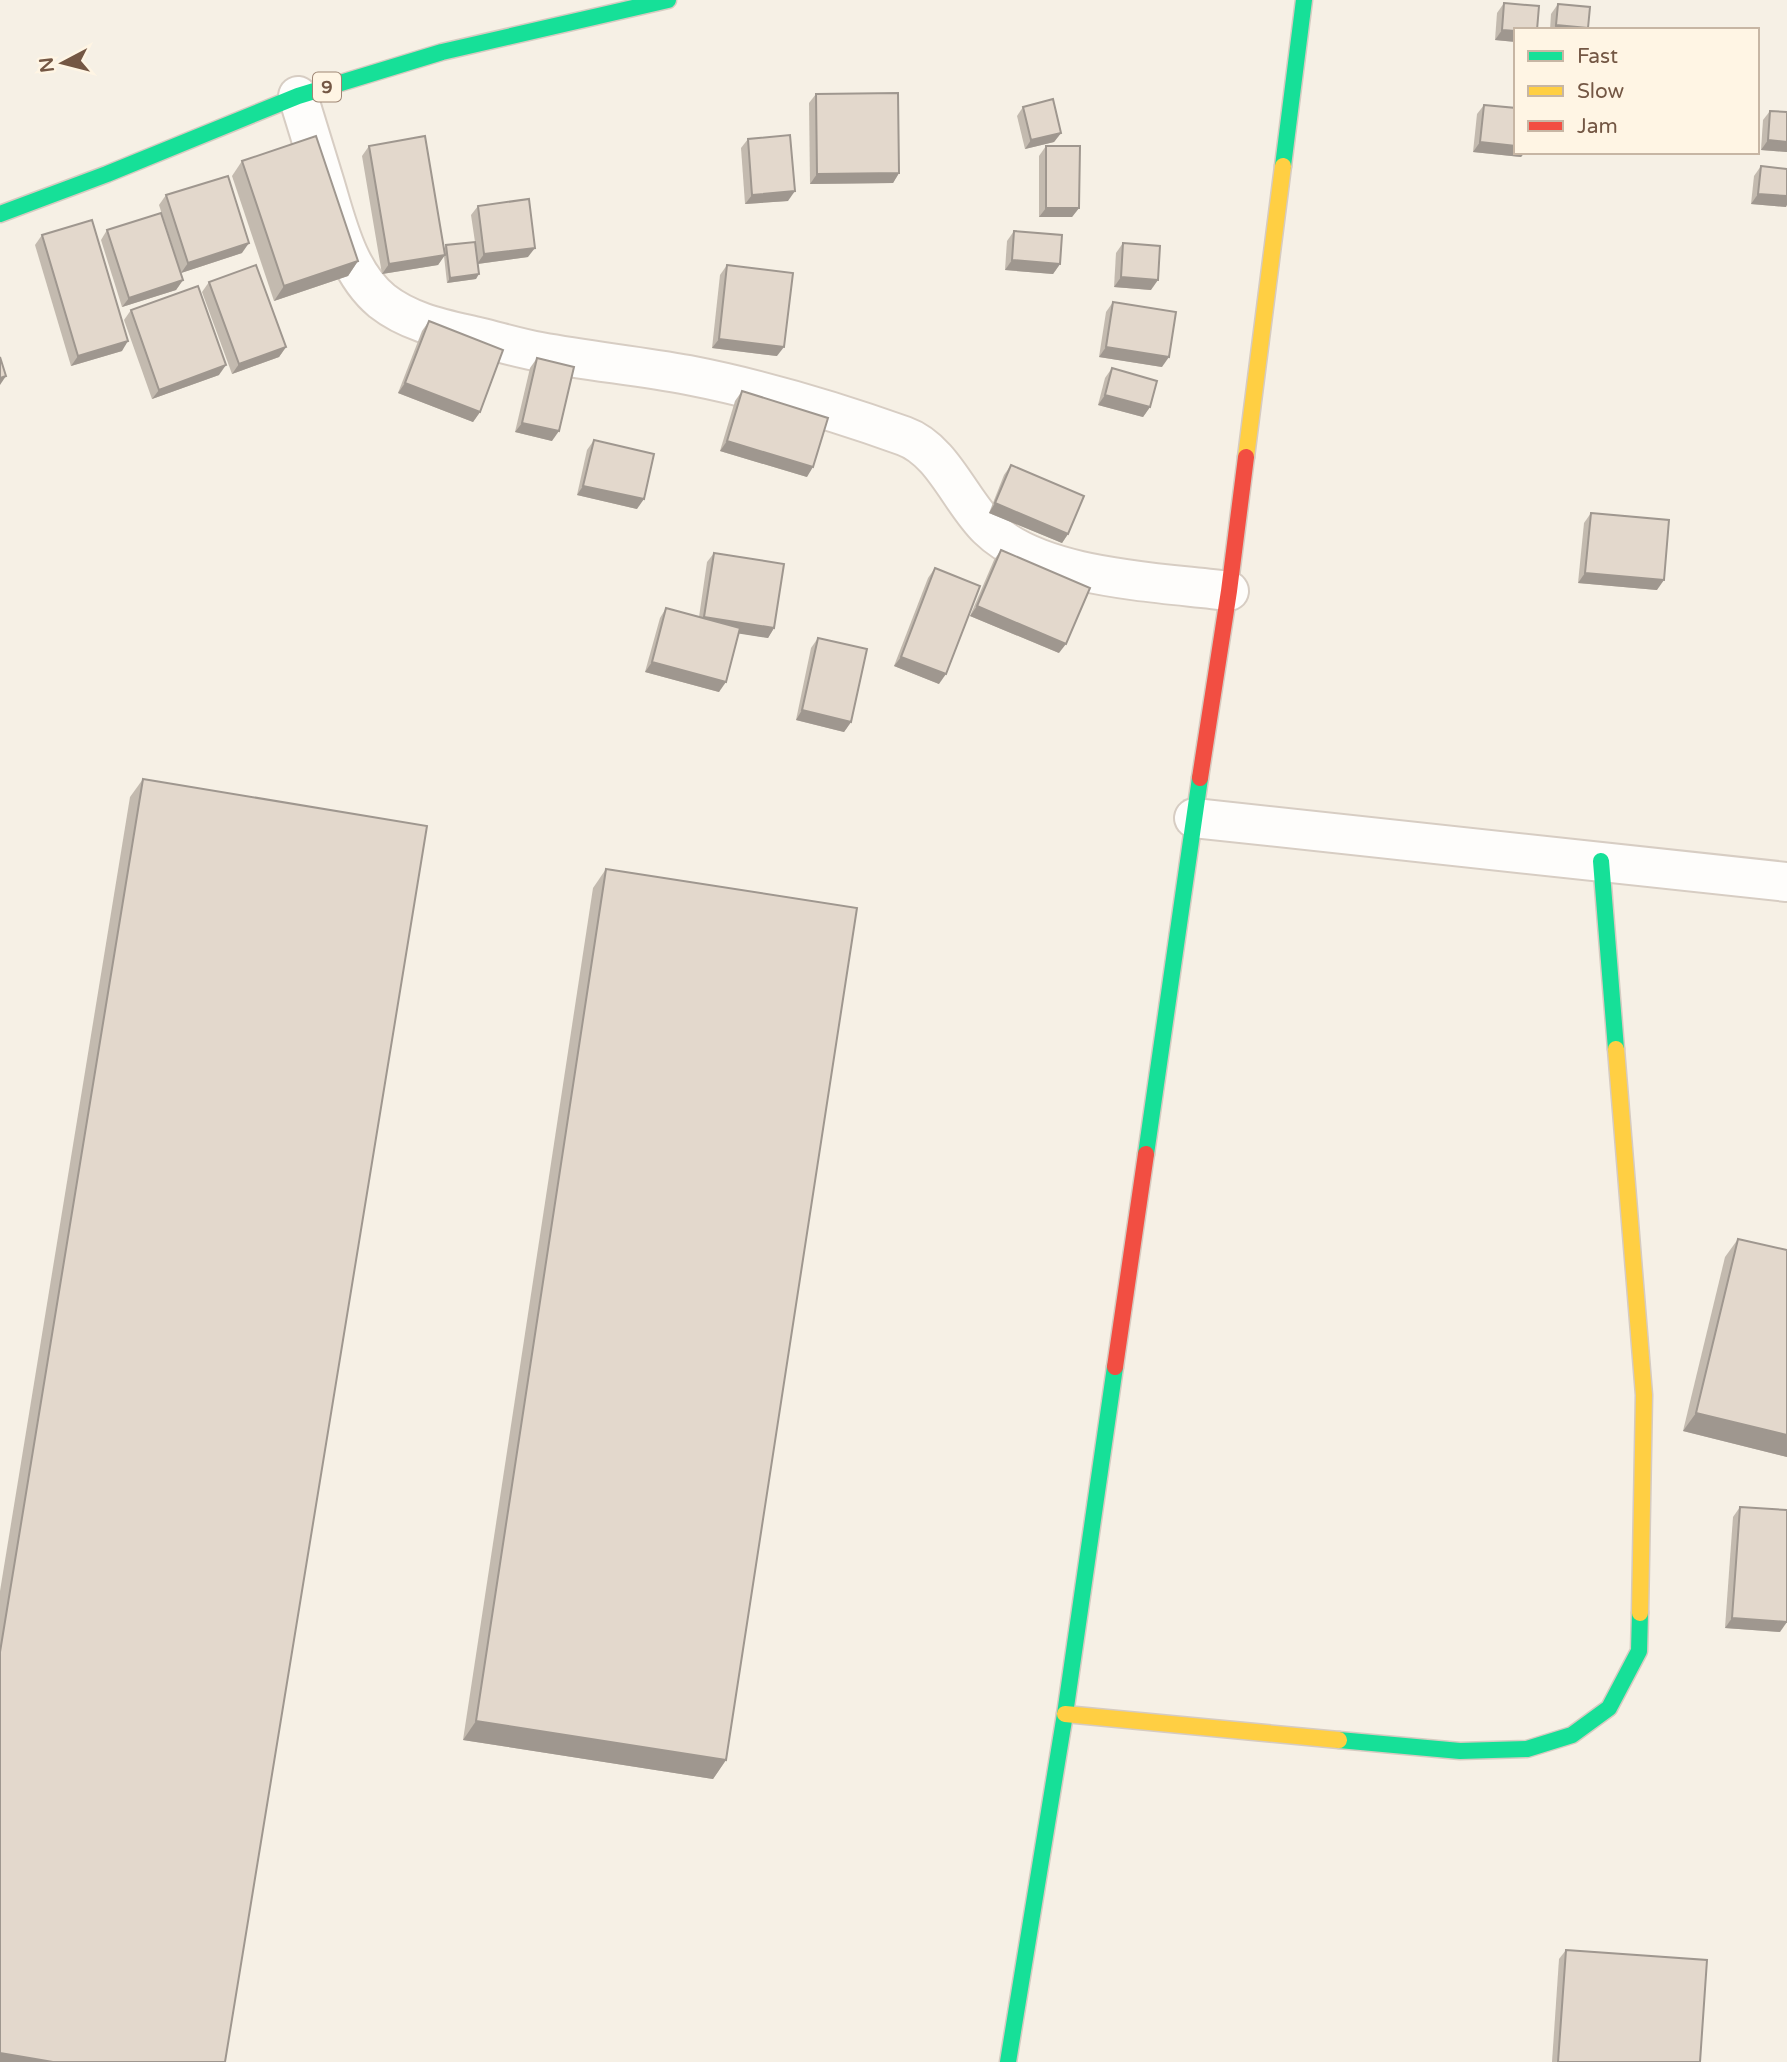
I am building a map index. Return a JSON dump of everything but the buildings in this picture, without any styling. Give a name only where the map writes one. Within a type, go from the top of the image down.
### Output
[{"type":"main road","name":"9","points":[[0,214],[107,174],[298,96],[442,52],[668,0]]},
{"type":"main road","points":[[1008,2062],[1065,1714],[1229,591],[1304,0]]},
{"type":"main road","points":[[1065,1714],[1460,1751],[1527,1749],[1572,1735],[1609,1708],[1639,1650],[1643,1395],[1601,861]]},
{"type":"street","points":[[298,96],[343,243],[358,273],[381,300],[416,322],[538,351],[689,375],[793,401],[908,437],[931,456],[952,479],[988,529],[1011,547],[1063,567],[1114,577],[1229,591]]},
{"type":"street","points":[[1194,818],[1787,882]]},
{"type":"traffic: fast","points":[[0,214],[107,174],[298,96],[442,52],[668,0]]},
{"type":"traffic: fast","points":[[1283,166],[1304,0]]},
{"type":"traffic: fast","points":[[1146,1154],[1200,778]]},
{"type":"traffic: fast","points":[[1601,861],[1616,1049]]},
{"type":"traffic: fast","points":[[1008,2062],[1065,1714],[1115,1367]]},
{"type":"traffic: fast","points":[[1339,1740],[1460,1751],[1527,1749],[1572,1735],[1609,1708],[1639,1651],[1640,1613]]},
{"type":"traffic: slow","points":[[1246,457],[1283,166]]},
{"type":"traffic: slow","points":[[1616,1049],[1644,1395],[1640,1613]]},
{"type":"traffic: slow","points":[[1065,1714],[1339,1740]]},
{"type":"traffic: jam","points":[[1200,778],[1229,591],[1246,457]]},
{"type":"traffic: jam","points":[[1115,1367],[1146,1154]]}]
